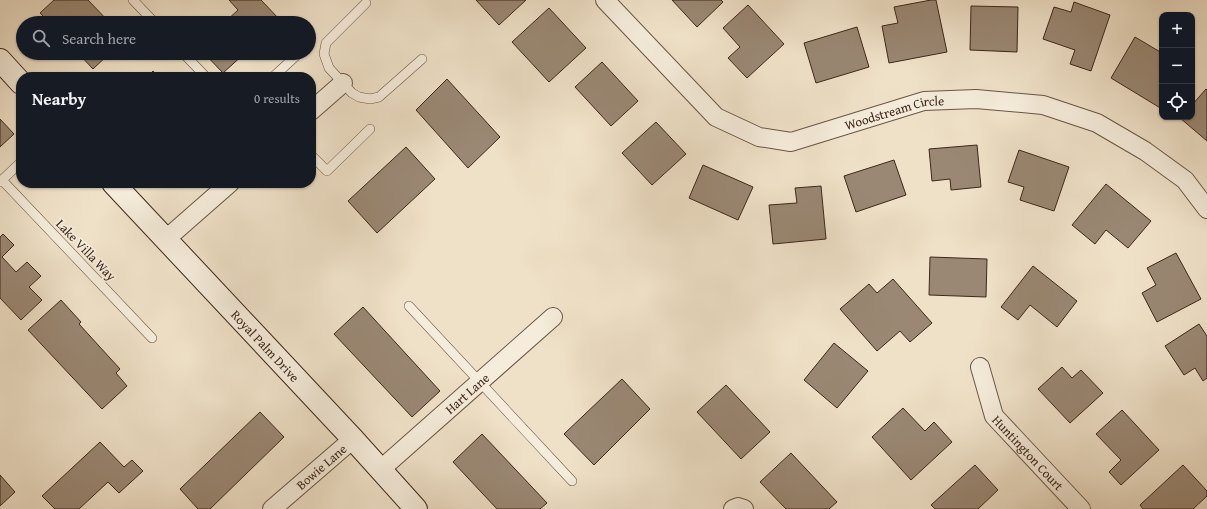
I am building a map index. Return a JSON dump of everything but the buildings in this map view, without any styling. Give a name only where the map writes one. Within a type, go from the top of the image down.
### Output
[{"type":"street","name":"Woodstream Circle","points":[[605,0],[716,117],[759,137],[791,142],[924,101],[976,99],[1043,105],[1097,122],[1146,151],[1185,180],[1207,209]]},
{"type":"street","points":[[0,60],[16,78]]},
{"type":"street","points":[[316,106],[342,83]]},
{"type":"street","name":"Royal Palm Drive","points":[[117,188],[353,439],[416,509]]},
{"type":"street","points":[[165,240],[224,188]]},
{"type":"street","name":"Hart Lane","points":[[380,470],[553,317]]},
{"type":"street","name":"Huntington Court","points":[[980,367],[994,416],[1081,509]]},
{"type":"street","name":"Bowie Lane","points":[[272,509],[353,439]]},
{"type":"street","points":[[733,509],[738,507],[744,509]]},
{"type":"lane","points":[[133,0],[148,16]]},
{"type":"lane","points":[[366,3],[326,43],[324,54],[329,68],[342,83],[352,93],[359,97],[370,99],[380,97],[422,59]]},
{"type":"lane","points":[[190,60],[201,72]]},
{"type":"lane","points":[[278,72],[292,60]]},
{"type":"lane","points":[[316,160],[327,171],[370,128]]},
{"type":"lane","name":"Lake Villa Way","points":[[16,167],[1,181],[152,338]]},
{"type":"lane","points":[[409,306],[572,481]]}]
